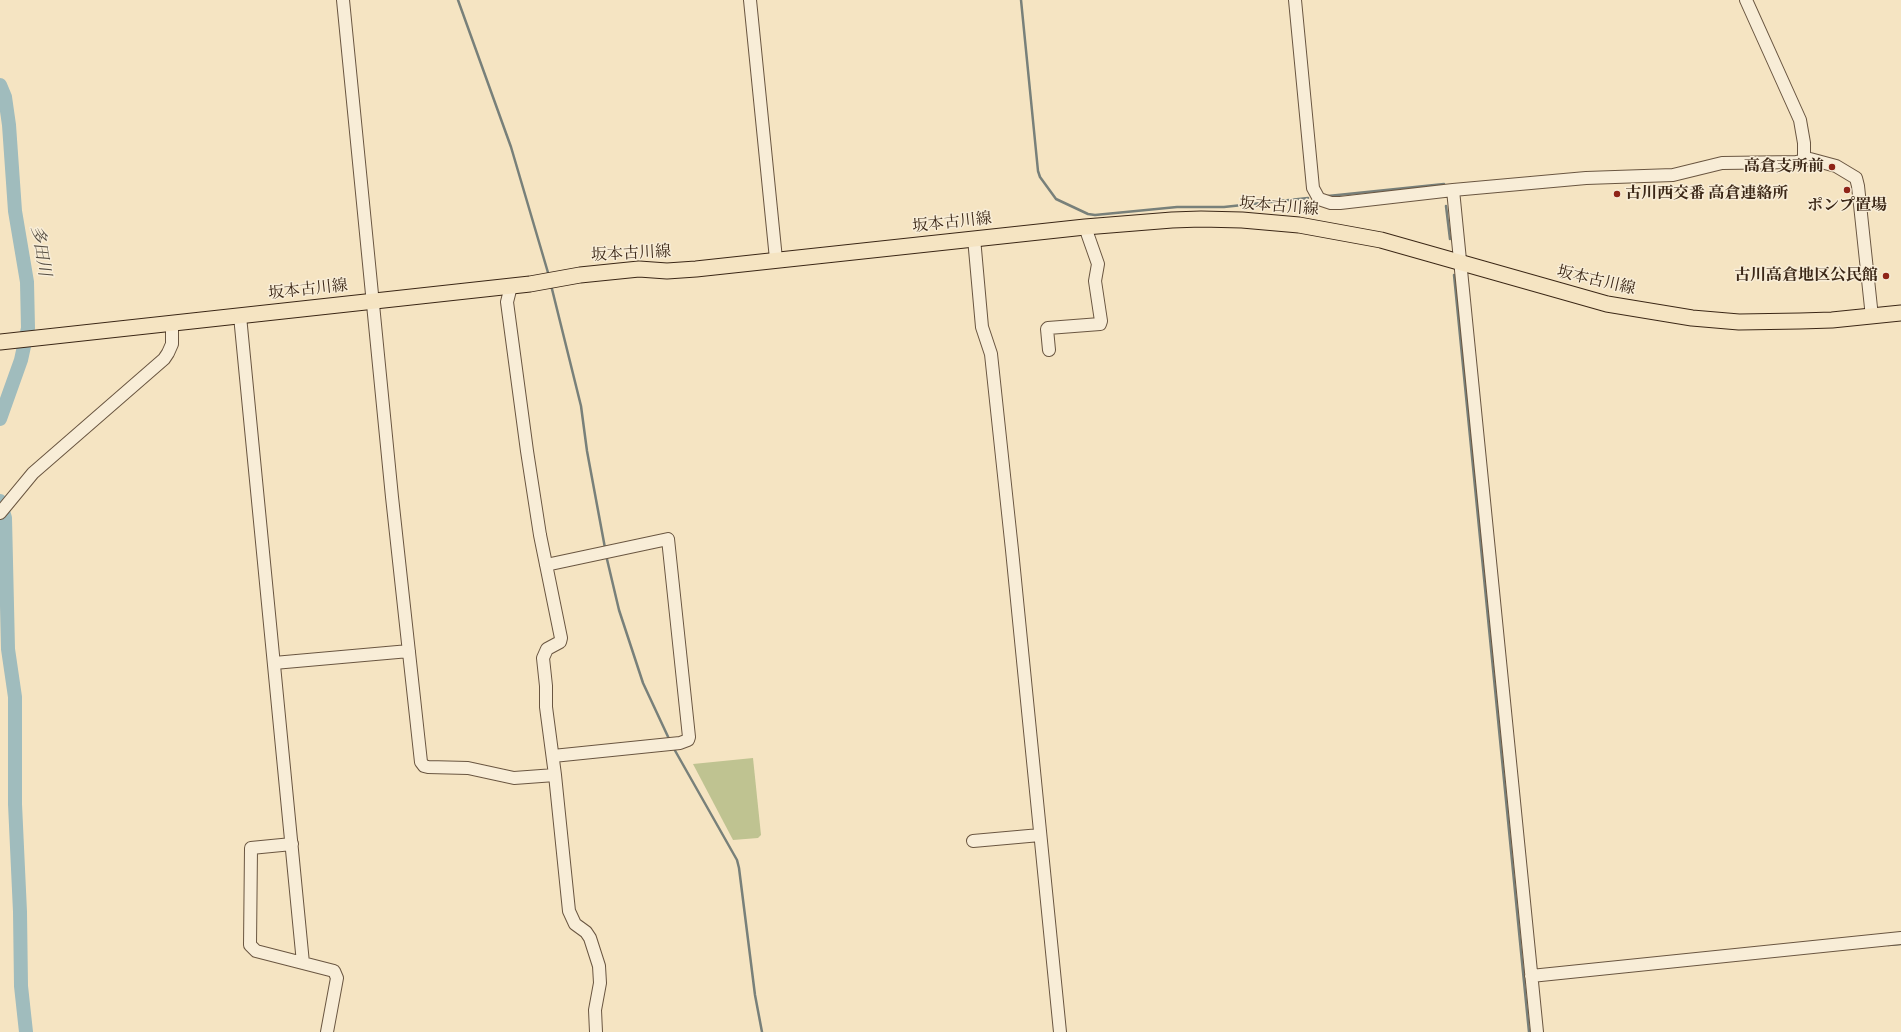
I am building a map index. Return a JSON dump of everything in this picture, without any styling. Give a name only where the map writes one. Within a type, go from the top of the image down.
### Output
[{"type":"main road","name":"坂本古川線","points":[[0,342],[530,284],[558,278],[639,269],[667,271],[696,269],[974,238],[1172,220],[1271,222],[1381,240],[1606,304],[1692,318],[1763,322],[1832,320],[1901,314]]},
{"type":"street","points":[[343,0],[421,762],[424,766],[468,768],[514,778],[555,775]]},
{"type":"street","points":[[750,0],[776,259]]},
{"type":"street","points":[[1295,0],[1314,188],[1319,199],[1331,203],[1340,203],[1452,190],[1586,178],[1672,175],[1722,163],[1804,161],[1810,159],[1836,166],[1856,178],[1872,317]]},
{"type":"street","points":[[1746,0],[1800,120],[1804,143],[1804,161]]},
{"type":"street","points":[[1452,190],[1537,1032]]},
{"type":"street","points":[[1049,350],[1048,328],[1100,324],[1101,321],[1095,281],[1098,264],[1085,227]]},
{"type":"street","points":[[974,238],[982,327],[992,362],[1060,1032]]},
{"type":"street","points":[[511,286],[507,302],[527,451],[546,565],[561,638],[560,642],[547,649],[543,658],[546,686],[546,707],[553,756],[569,912],[575,924],[586,932],[590,938],[599,966],[600,983],[595,1010],[596,1032]]},
{"type":"street","points":[[240,316],[303,963]]},
{"type":"street","points":[[0,513],[33,473],[164,359],[172,344],[172,323]]},
{"type":"street","points":[[546,565],[668,539],[689,737],[688,740],[680,743],[553,756]]},
{"type":"street","points":[[274,663],[409,651]]},
{"type":"street","points":[[973,841],[1040,835]]},
{"type":"street","points":[[292,844],[251,848],[250,945],[256,951],[334,971],[337,978],[327,1032]]},
{"type":"street","points":[[1532,976],[1901,938]]},
{"type":"green space","points":[[753,758],[761,835],[758,838],[733,840],[693,764]]},
{"type":"waterway","points":[[458,0],[511,147],[549,276]]},
{"type":"waterway","points":[[1021,0],[1038,171],[1040,177],[1056,199],[1088,214],[1095,215],[1177,207],[1224,207],[1308,198]]},
{"type":"waterway","name":"多田川","points":[[0,85],[5,97],[9,125],[15,211],[27,282],[28,328],[21,360],[0,419]]},
{"type":"waterway","points":[[1328,196],[1444,184]]},
{"type":"waterway","points":[[1446,206],[1450,239]]},
{"type":"waterway","points":[[1454,275],[1524,982],[1526,982]]},
{"type":"waterway","points":[[551,285],[581,406],[587,451],[605,548]]},
{"type":"waterway","points":[[0,501],[5,518],[8,649],[15,697],[15,804],[20,912],[21,986],[26,1032]]},
{"type":"waterway","points":[[606,555],[619,610],[643,683],[670,741]]},
{"type":"waterway","points":[[673,747],[737,860],[755,995],[762,1032]]},
{"type":"waterway","points":[[1888,945],[1901,944]]},
{"type":"waterway","points":[[1524,982],[1529,1032]]},
{"type":"place","name":"高倉支所前","points":[[1832,167]]},
{"type":"place","name":"ポンプ置場","points":[[1847,190]]},
{"type":"place","name":"古川西交番 高倉連絡所","points":[[1617,194]]},
{"type":"place","name":"古川高倉地区公民館","points":[[1886,276]]}]
